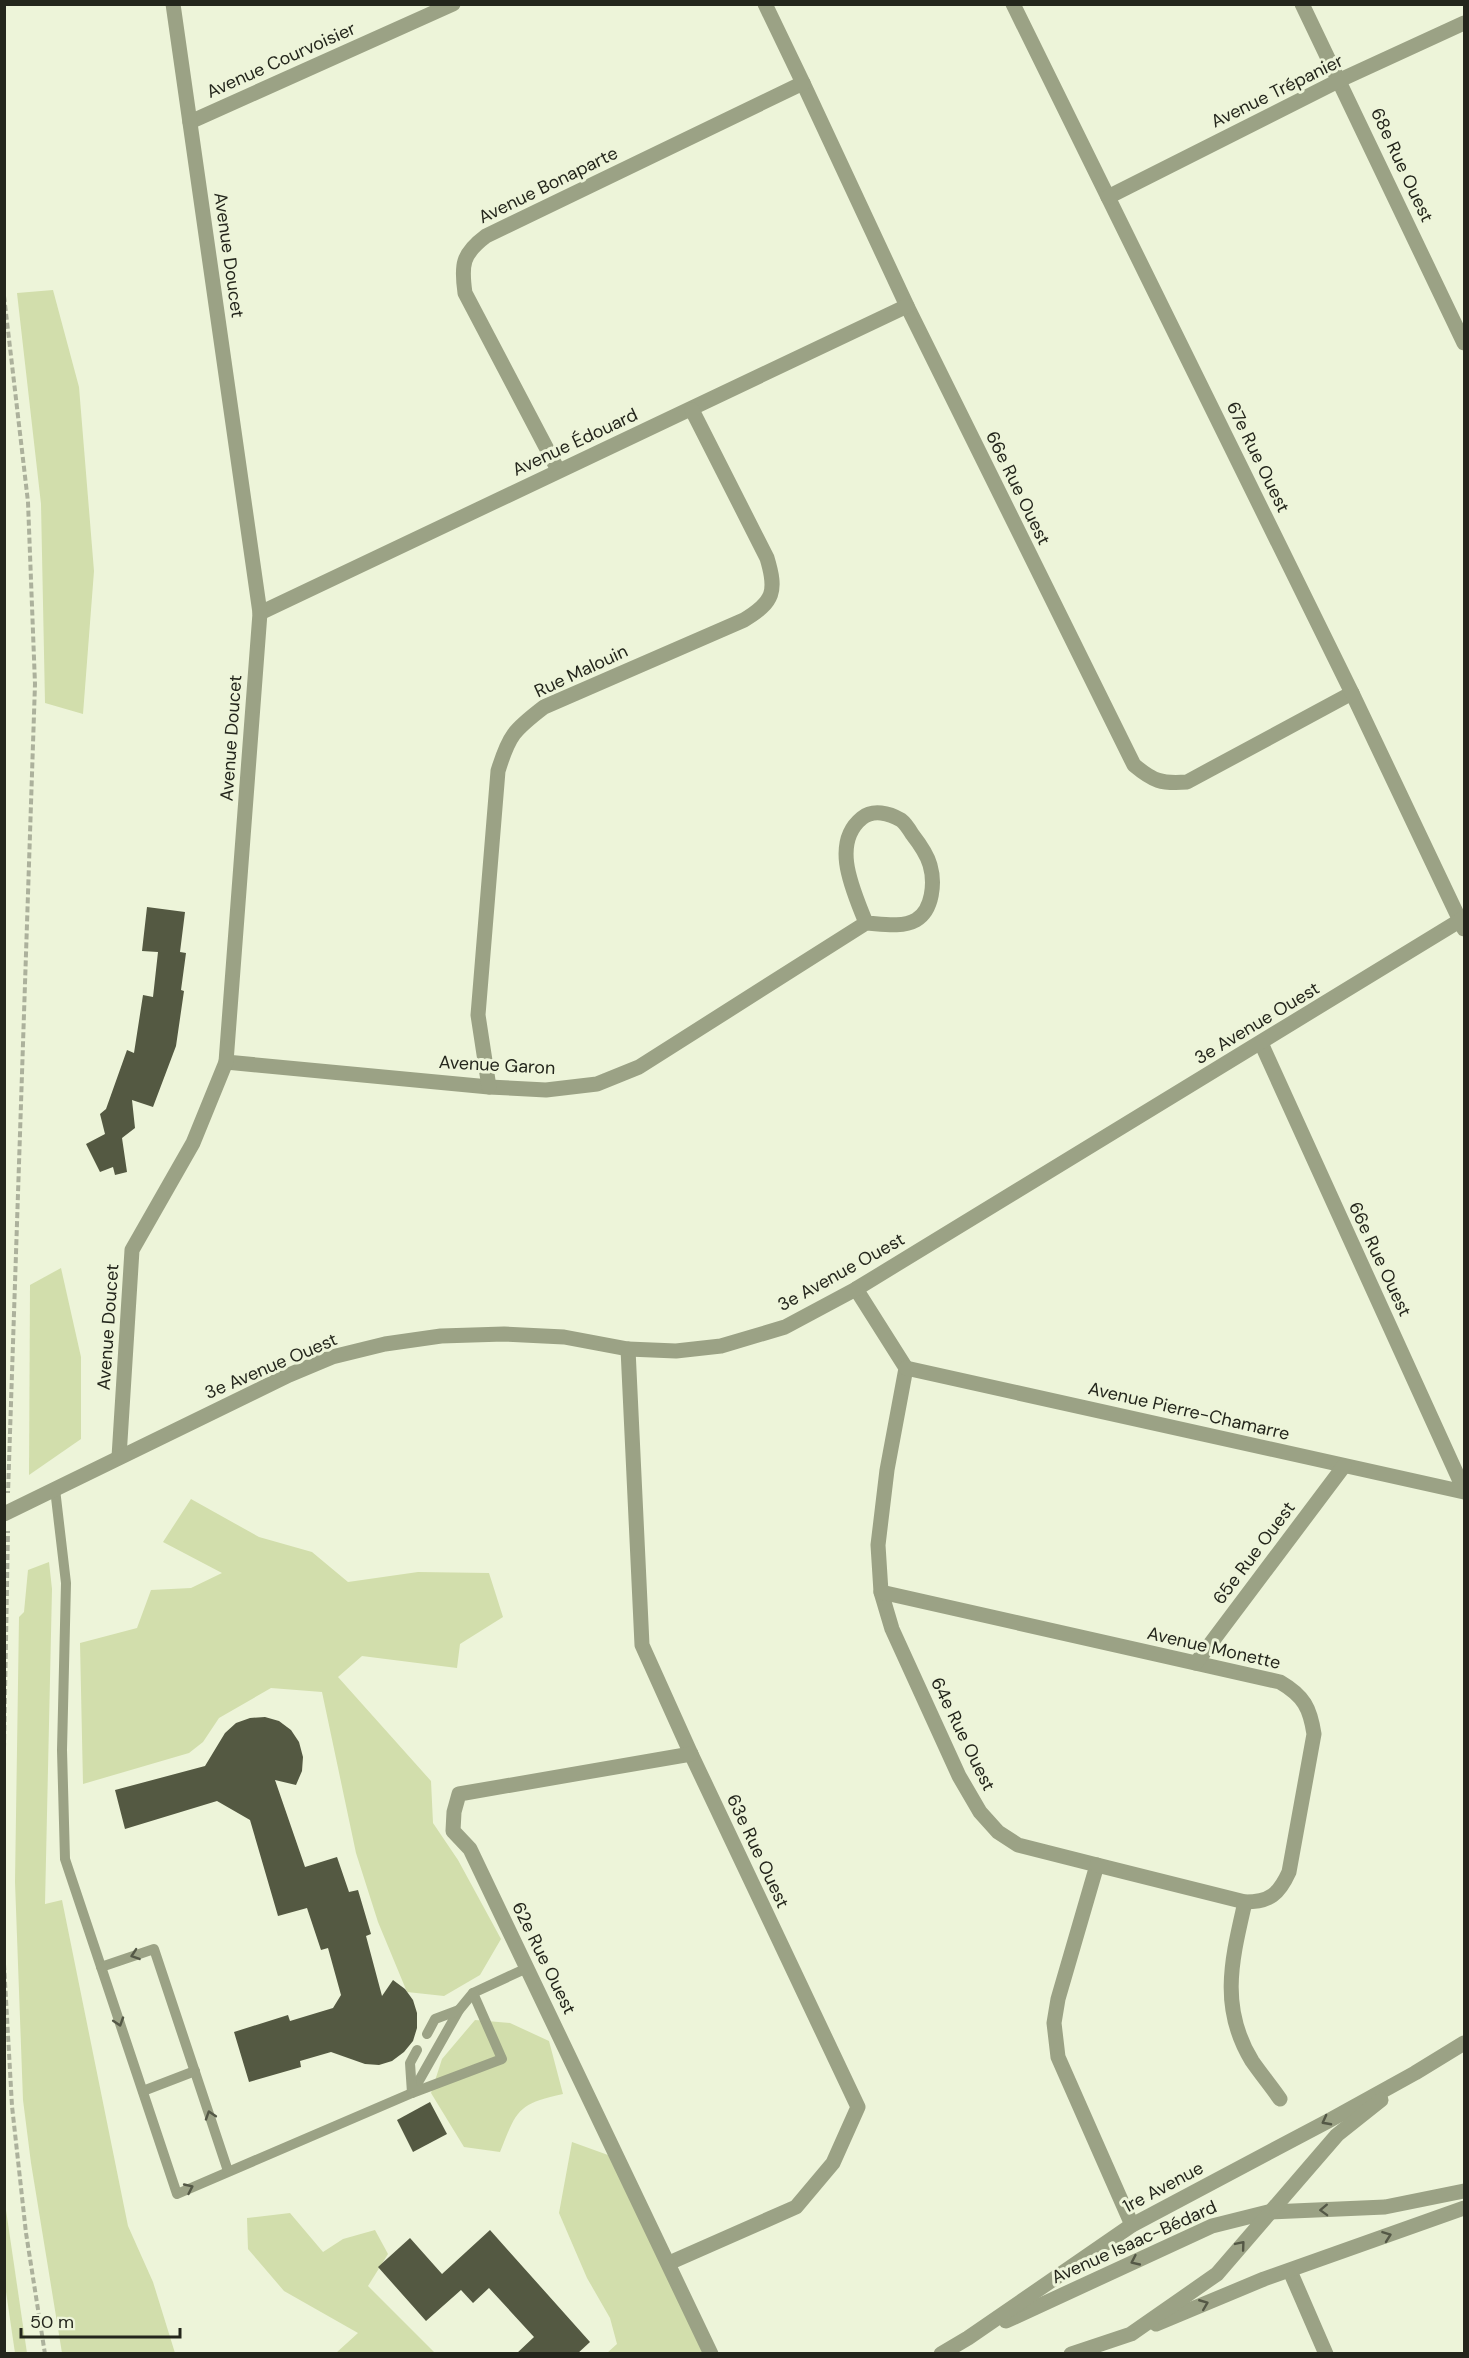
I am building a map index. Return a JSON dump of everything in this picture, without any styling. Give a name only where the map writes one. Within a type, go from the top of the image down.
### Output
[{"type":"street","name":"Avenue Doucet","points":[[119,1457],[132,1250],[193,1143],[226,1062],[260,613],[173,4]]},
{"type":"street","name":"Avenue Courvoisier","points":[[190,122],[453,4]]},
{"type":"street","name":"66e Rue Ouest","points":[[765,4],[907,306],[1134,765],[1152,780],[1169,783],[1186,782],[1352,693]]},
{"type":"street","name":"67e Rue Ouest","points":[[1012,4],[1463,923]]},
{"type":"street","name":"68e Rue Ouest","points":[[1302,4],[1464,344]]},
{"type":"street","name":"Avenue Trépanier","points":[[1108,197],[1340,80],[1464,23]]},
{"type":"street","name":"Avenue Bonaparte","points":[[558,470],[465,293],[462,275],[464,260],[473,246],[486,236],[803,83]]},
{"type":"street","name":"Avenue Édouard","points":[[260,613],[907,306]]},
{"type":"street","name":"Rue Malouin","points":[[489,1087],[478,1015],[498,771],[507,743],[521,724],[544,707],[744,620],[758,611],[771,597],[774,579],[767,558],[692,410]]},
{"type":"street","points":[[884,813],[903,821],[919,842],[930,865],[932,886],[929,906],[916,920],[895,925],[866,923],[856,900],[846,860],[846,841],[852,826],[867,814],[884,813]]},
{"type":"street","name":"Avenue Garon","points":[[226,1062],[489,1087],[546,1090],[597,1083],[639,1066],[866,923]]},
{"type":"street","name":"3e Avenue Ouest","points":[[4,1514],[289,1376],[332,1357],[385,1344],[441,1336],[504,1334],[564,1337],[628,1349],[676,1351],[721,1346],[785,1327],[856,1289],[1463,923]]},
{"type":"street","name":"66e Rue Ouest","points":[[1261,1043],[1464,1491]]},
{"type":"street","points":[[856,1289],[906,1368]]},
{"type":"street","name":"63e Rue Ouest","points":[[628,1349],[642,1645],[858,2107],[833,2163],[796,2207],[669,2263]]},
{"type":"street","name":"Avenue Pierre-Chamarre","points":[[906,1368],[1464,1491]]},
{"type":"street","name":"64e Rue Ouest","points":[[906,1368],[879,1534],[881,1592],[892,1629],[958,1776],[980,1812],[998,1832],[1018,1845],[1097,1865]]},
{"type":"street","name":"65e Rue Ouest","points":[[1196,1663],[1344,1466]]},
{"type":"street","name":"Avenue Monette","points":[[881,1592],[1280,1683],[1296,1692],[1305,1703],[1314,1734],[1289,1872],[1283,1885],[1273,1896],[1262,1902],[1245,1902],[1097,1865]]},
{"type":"street","name":"62e Rue Ouest","points":[[691,1754],[459,1794],[454,1812],[453,1832],[470,1849],[711,2354]]},
{"type":"street","points":[[1097,1865],[1058,1999],[1054,2023],[1058,2057],[1132,2225]]},
{"type":"street","points":[[1245,1902],[1231,1960],[1230,1990],[1237,2024],[1251,2059],[1280,2098]]},
{"type":"street","name":"1re Avenue","points":[[940,2354],[968,2338],[1132,2225],[1414,2073],[1464,2043]]},
{"type":"street","name":"1re Avenue","points":[[1071,2354],[1131,2334],[1217,2274],[1268,2212],[1337,2135],[1414,2073]]},
{"type":"street","name":"Avenue Isaac-Bédard","points":[[968,2338],[1212,2226],[1268,2212],[1385,2207],[1464,2191]]},
{"type":"street","points":[[1131,2334],[1264,2279],[1464,2208]]},
{"type":"street","points":[[1290,2271],[1326,2354]]},
{"type":"lane","points":[[55,1489],[66,1583],[62,1750],[65,1859],[177,2194],[228,2170],[412,2093],[502,2059],[473,1993]]},
{"type":"lane","points":[[101,1967],[154,1949],[228,2170]]},
{"type":"lane","points":[[412,2093],[459,2010],[473,1993],[527,1968]]},
{"type":"lane","points":[[427,2034],[435,2019],[459,2010]]},
{"type":"lane","points":[[412,2093],[410,2063],[417,2050]]},
{"type":"lane","points":[[142,2091],[195,2071]]},
{"type":"path","points":[[4,296],[28,502],[34,684],[8,1490]]},
{"type":"path","points":[[4,1749],[7,1541]]},
{"type":"path","points":[[4,1964],[13,2118],[26,2233],[45,2354]]},
{"type":"green space","points":[[53,290],[79,387],[94,571],[83,714],[45,703],[41,504],[17,293]]},
{"type":"green space","points":[[61,1268],[81,1357],[81,1439],[29,1475],[30,1285]]},
{"type":"green space","points":[[191,1499],[259,1537],[312,1552],[348,1582],[418,1572],[489,1573],[503,1617],[460,1644],[457,1668],[362,1656],[338,1677],[431,1781],[433,1823],[458,1860],[501,1939],[480,1975],[444,1996],[407,1992],[378,1922],[356,1853],[322,1692],[271,1688],[219,1718],[203,1742],[189,1753],[83,1784],[80,1643],[137,1628],[151,1590],[191,1588],[222,1573],[163,1542]]},
{"type":"green space","points":[[49,1562],[52,1589],[45,1904],[62,1900],[128,2226],[153,2282],[175,2353],[62,2353],[31,2163],[23,2100],[15,1882],[19,1617],[24,1612],[28,1570]]},
{"type":"green space","points":[[475,2020],[510,2023],[549,2041],[563,2094],[536,2101],[521,2111],[515,2118],[500,2152],[464,2147],[431,2093],[442,2059]]},
{"type":"green space","points":[[572,2142],[608,2155],[712,2353],[607,2353],[617,2344],[610,2318],[587,2278],[559,2213]]},
{"type":"green space","points":[[4,2202],[27,2353],[15,2353],[5,2285]]},
{"type":"green space","points":[[290,2213],[323,2252],[343,2239],[375,2230],[388,2254],[368,2286],[435,2353],[336,2353],[358,2333],[284,2291],[248,2249],[247,2218]]},
{"type":"building","points":[[147,907],[185,912],[180,952],[186,953],[181,990],[184,991],[176,1046],[153,1107],[132,1100],[135,1128],[122,1138],[127,1172],[115,1175],[113,1167],[100,1172],[86,1144],[105,1134],[100,1114],[106,1109],[127,1050],[134,1053],[143,995],[153,997],[158,952],[142,951]]},
{"type":"building","points":[[265,1717],[279,1721],[291,1730],[299,1742],[303,1757],[302,1771],[296,1785],[275,1780],[305,1867],[337,1857],[349,1892],[358,1890],[371,1934],[366,1936],[382,1996],[393,1980],[405,1989],[413,2000],[417,2013],[417,2028],[413,2041],[392,2061],[379,2065],[365,2064],[331,2052],[300,2061],[301,2067],[249,2082],[234,2032],[288,2015],[290,2021],[333,2008],[341,1995],[328,1948],[321,1950],[307,1908],[278,1916],[250,1820],[217,1801],[125,1829],[115,1790],[205,1766],[225,1733],[236,1723],[250,1718]]},
{"type":"building","points":[[430,2102],[447,2134],[413,2152],[397,2120]]},
{"type":"building","points":[[490,2230],[590,2342],[577,2354],[516,2354],[534,2337],[489,2288],[473,2303],[461,2290],[426,2321],[378,2267],[410,2238],[442,2274]]}]
